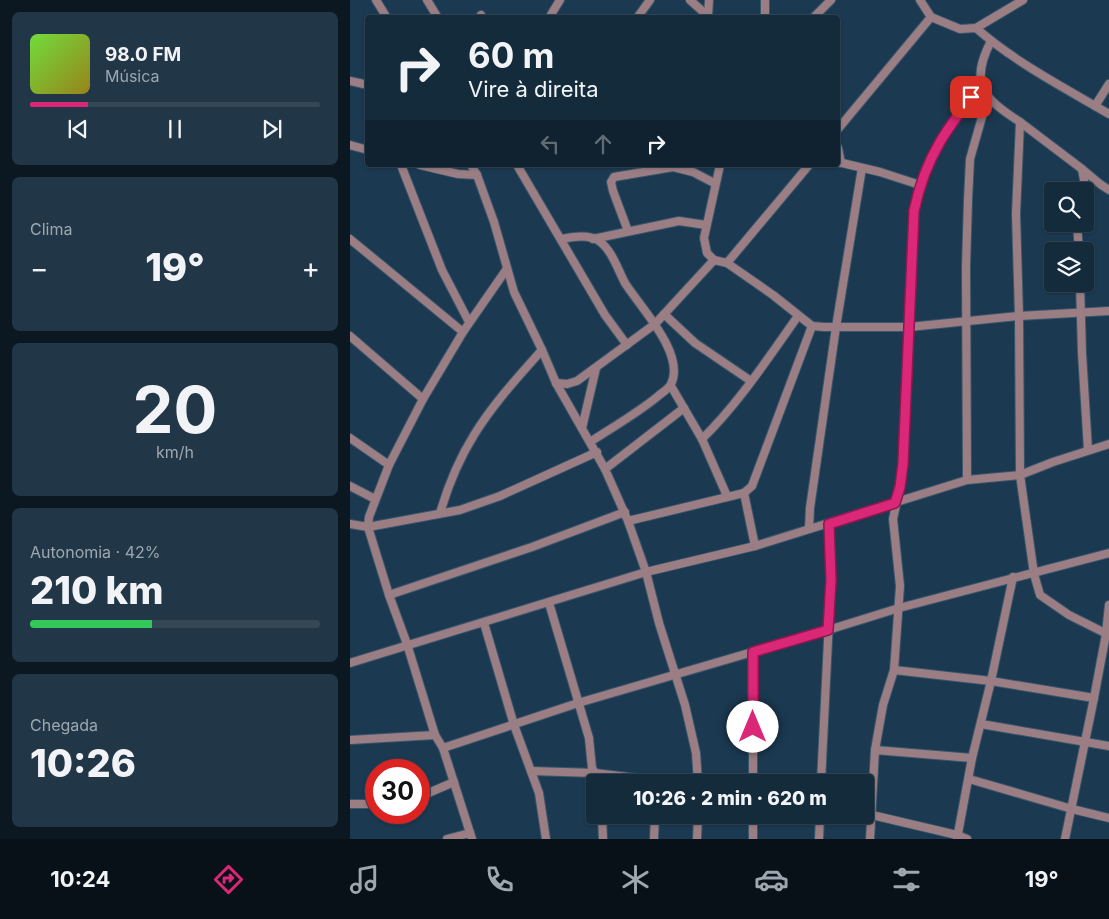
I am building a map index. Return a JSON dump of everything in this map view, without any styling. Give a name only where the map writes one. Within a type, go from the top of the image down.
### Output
[{"type":"street","points":[[376,0],[385,15]]},
{"type":"street","points":[[427,0],[436,15]]},
{"type":"street","points":[[552,15],[560,0]]},
{"type":"street","points":[[639,15],[650,0]]},
{"type":"street","points":[[690,0],[707,15]]},
{"type":"street","points":[[709,0],[709,15]]},
{"type":"street","points":[[764,0],[765,15]]},
{"type":"street","points":[[817,15],[830,0]]},
{"type":"street","points":[[920,0],[931,17],[960,29],[976,28],[1023,0]]},
{"type":"street","points":[[840,127],[931,17]]},
{"type":"street","points":[[976,28],[1028,68],[1109,114]]},
{"type":"street","points":[[991,41],[979,70],[983,89],[988,96],[1003,111],[1109,190]]},
{"type":"street","points":[[874,774],[875,750],[883,705],[894,670],[899,608],[900,586],[893,519],[903,464],[914,211],[920,185],[940,141],[980,80]]},
{"type":"street","points":[[350,81],[365,84]]},
{"type":"street","points":[[1095,106],[1109,84]]},
{"type":"street","points":[[968,480],[966,267],[970,159],[988,96]]},
{"type":"street","points":[[1020,122],[1016,214],[1020,316],[1020,475],[1034,574],[1040,594],[1069,616],[1108,634]]},
{"type":"street","points":[[350,145],[365,149]]},
{"type":"street","points":[[840,162],[920,185]]},
{"type":"street","points":[[401,167],[442,270],[469,322]]},
{"type":"street","points":[[428,167],[458,174],[477,175]]},
{"type":"street","points":[[472,167],[477,175],[494,222],[506,270],[514,292],[556,383],[596,452],[625,512],[646,572],[674,674],[685,705],[696,753],[697,774]]},
{"type":"street","points":[[520,167],[605,315],[628,345]]},
{"type":"street","points":[[628,231],[613,191],[611,182],[614,176],[674,167],[693,172],[714,183]]},
{"type":"street","points":[[719,167],[714,183],[704,238],[707,253],[714,260],[727,263],[773,295],[812,326],[909,327],[1020,316],[1109,311]]},
{"type":"street","points":[[727,263],[807,167]]},
{"type":"street","points":[[809,530],[810,508],[836,327],[862,168]]},
{"type":"street","points":[[1082,169],[1084,182]]},
{"type":"street","points":[[561,239],[582,236],[593,238],[679,221],[706,225]]},
{"type":"street","points":[[590,442],[641,410],[670,386],[674,370],[673,363],[654,324],[626,284],[612,258],[602,244],[593,238]]},
{"type":"street","points":[[350,239],[463,332]]},
{"type":"street","points":[[556,383],[567,384],[577,381],[628,345],[654,324],[714,260]]},
{"type":"street","points":[[447,839],[471,836],[443,748],[435,734],[368,527],[375,498],[389,465],[422,399],[469,322],[506,270]]},
{"type":"street","points":[[1080,292],[1088,450]]},
{"type":"street","points":[[664,314],[695,342],[752,381]]},
{"type":"street","points":[[702,439],[718,423],[752,381],[798,316]]},
{"type":"street","points":[[628,521],[744,493],[752,486],[812,326]]},
{"type":"street","points":[[350,336],[422,399]]},
{"type":"street","points":[[440,513],[447,490],[473,436],[512,384],[542,350]]},
{"type":"street","points":[[582,428],[596,368]]},
{"type":"street","points":[[670,386],[702,439],[727,496]]},
{"type":"street","points":[[605,469],[684,408]]},
{"type":"street","points":[[350,438],[389,465]]},
{"type":"street","points":[[350,663],[646,572],[755,546],[968,480],[1020,475],[1109,444]]},
{"type":"street","points":[[350,524],[368,527],[460,510],[500,496],[596,452]]},
{"type":"street","points":[[350,486],[375,498]]},
{"type":"street","points":[[744,493],[755,546]]},
{"type":"street","points":[[389,595],[532,547],[625,512]]},
{"type":"street","points":[[821,774],[831,580],[829,524]]},
{"type":"street","points":[[443,748],[578,703],[899,608],[1109,553]]},
{"type":"street","points":[[957,837],[972,758],[991,681],[1013,577]]},
{"type":"street","points":[[548,602],[589,738],[590,763],[595,773]]},
{"type":"street","points":[[1064,839],[1072,809],[1108,634],[1109,604]]},
{"type":"street","points":[[484,623],[514,725],[540,793],[546,839]]},
{"type":"street","points":[[753,652],[753,774]]},
{"type":"street","points":[[894,670],[991,681],[1094,698]]},
{"type":"street","points":[[981,724],[1109,746]]},
{"type":"street","points":[[350,740],[435,734]]},
{"type":"street","points":[[875,750],[972,758]]},
{"type":"street","points":[[531,772],[602,774]]},
{"type":"street","points":[[969,779],[1109,818]]},
{"type":"street","points":[[430,792],[454,782]]},
{"type":"street","points":[[350,804],[365,804]]},
{"type":"street","points":[[874,816],[967,839]]},
{"type":"street","points":[[602,824],[602,839]]},
{"type":"street","points":[[654,839],[655,824]]},
{"type":"street","points":[[697,839],[698,824]]},
{"type":"street","points":[[753,824],[753,839]]},
{"type":"street","points":[[819,839],[820,824]]},
{"type":"street","points":[[870,839],[871,824]]},
{"type":"route","points":[[753,727],[753,652],[828,630],[831,580],[829,524],[895,503],[900,487],[903,464],[914,211],[920,185],[927,167],[940,141],[971,97]]}]
